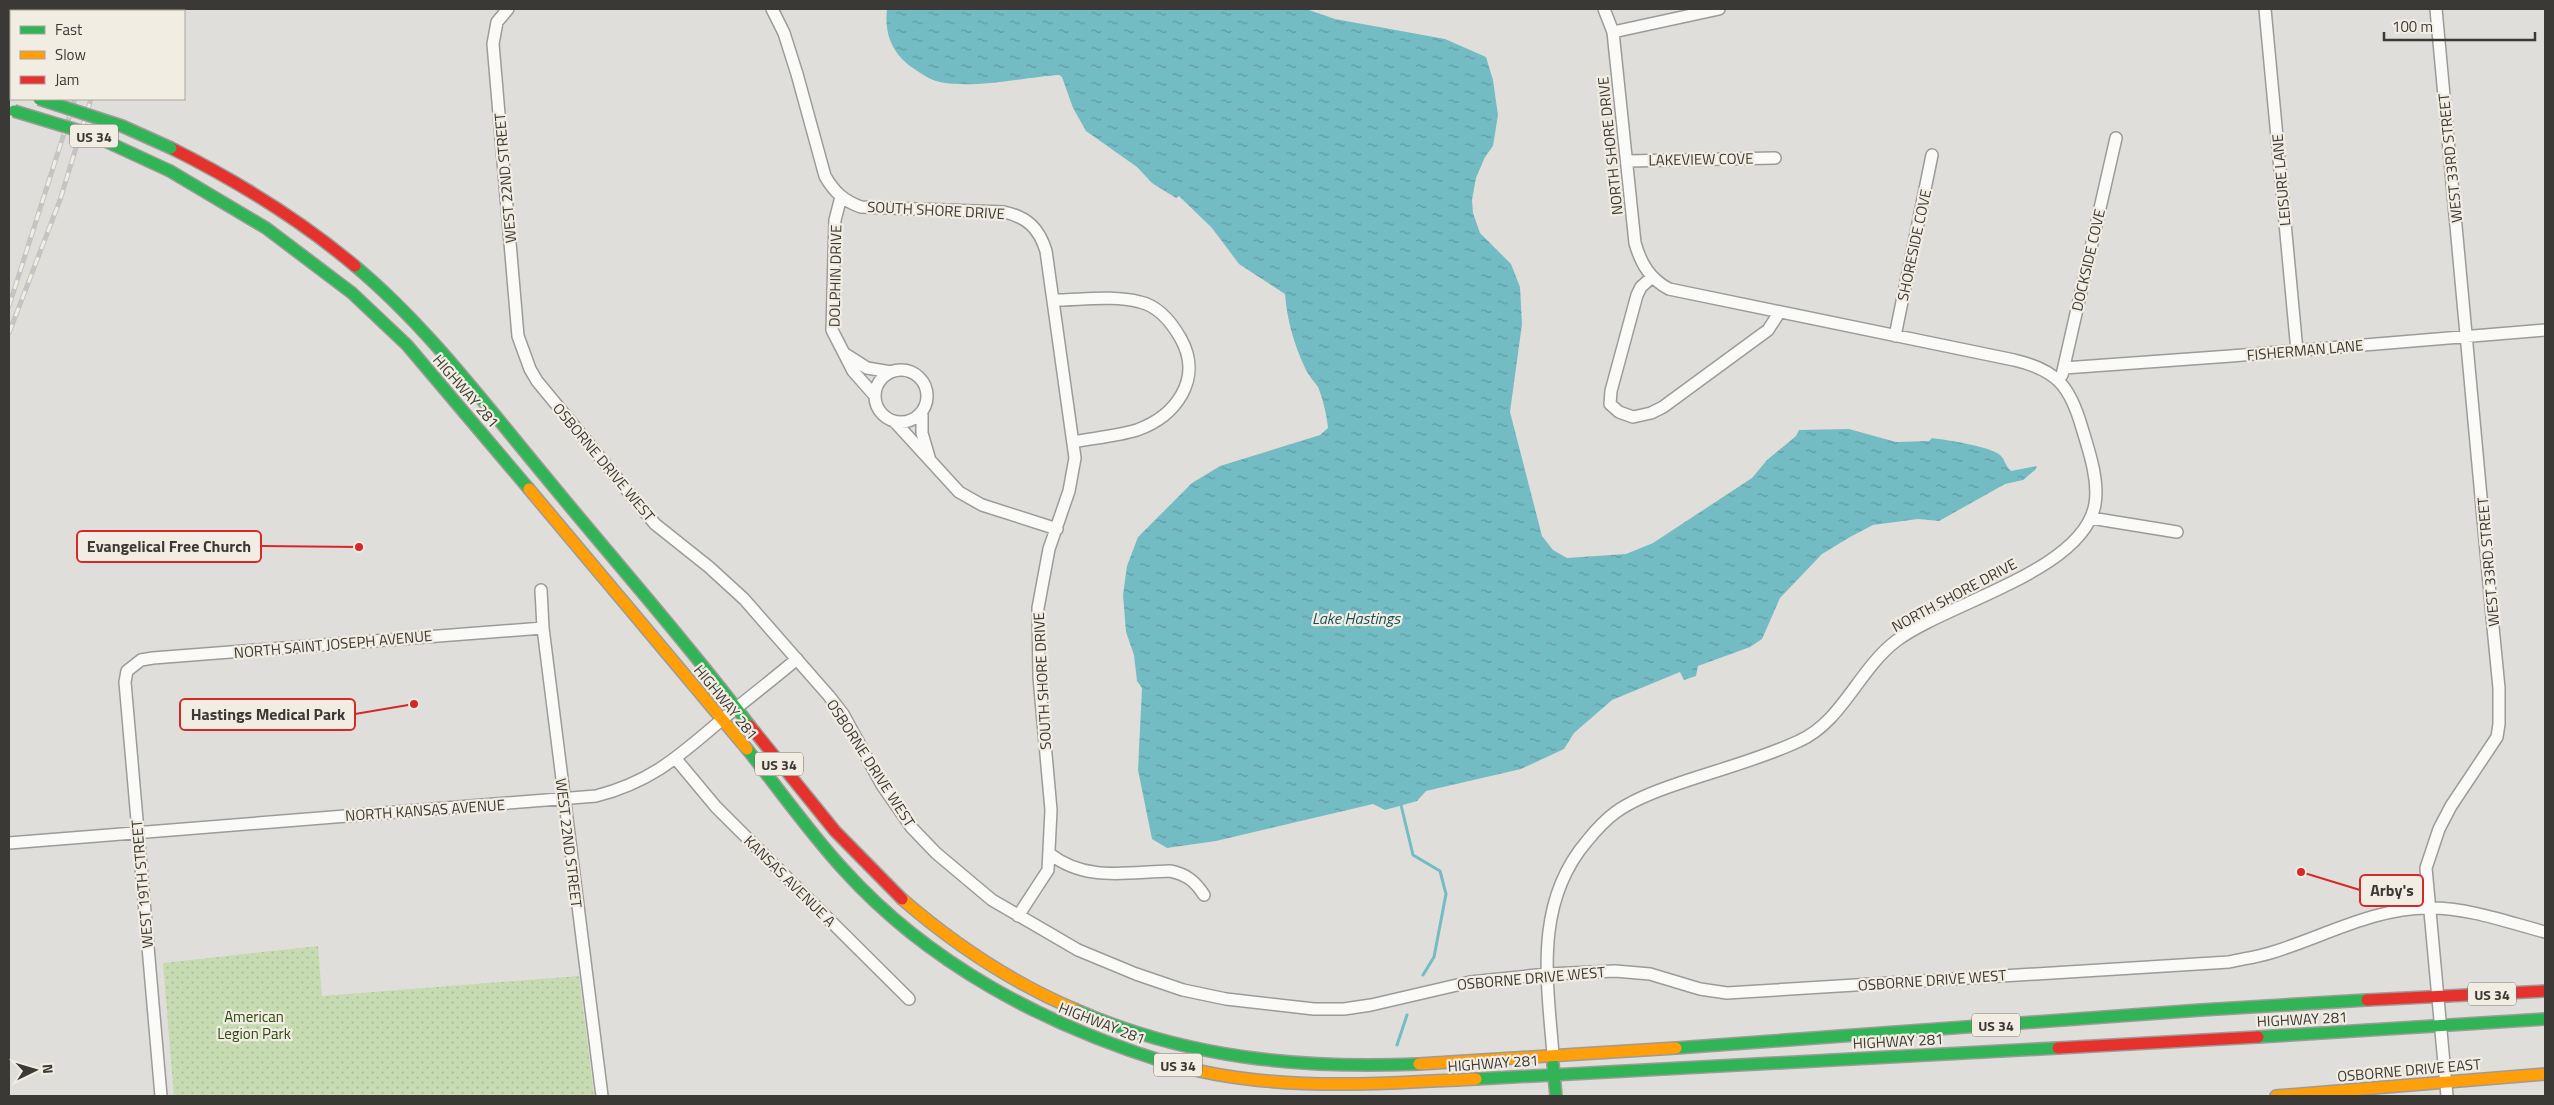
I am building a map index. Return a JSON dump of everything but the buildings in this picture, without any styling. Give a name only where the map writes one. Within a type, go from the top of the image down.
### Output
[{"type":"main road","name":"HIGHWAY 281","points":[[43,100],[68,106],[122,126],[171,148],[238,183],[330,245],[394,301],[458,372],[736,708],[798,788],[893,892],[933,925],[988,965],[1086,1015],[1173,1045],[1222,1056],[1363,1066],[1670,1049],[2210,1009],[2545,991]]},
{"type":"main road","name":"HIGHWAY 281","points":[[12,110],[90,134],[170,171],[216,195],[275,232],[367,304],[452,396],[723,719],[838,862],[866,892],[947,960],[1015,1003],[1058,1024],[1141,1055],[1218,1075],[1258,1080],[1298,1084],[1381,1084],[2193,1041],[2545,1020]]},
{"type":"main road","name":"NORTH SHORE DRIVE","points":[[1553,1054],[1556,1096]]},
{"type":"main road","name":"OSBORNE DRIVE EAST","points":[[2276,1096],[2545,1074]]},
{"type":"street","name":"WEST 22ND STREET","points":[[508,9],[496,22],[494,40],[516,316]]},
{"type":"street","name":"SOUTH SHORE DRIVE","points":[[772,9],[784,33],[825,176],[832,189],[841,197],[862,207],[1004,212],[1026,219],[1036,228],[1043,240],[1073,442],[1072,477],[1057,530],[1049,549],[1038,608],[1039,677],[1050,810],[1050,854],[1048,870],[1018,916]]},
{"type":"street","name":"NORTH SHORE DRIVE","points":[[1553,1054],[1547,974],[1549,930],[1556,892],[1575,857],[1615,812],[1654,792],[1790,745],[1817,731],[1883,653],[1896,641],[2059,555],[2078,539],[2091,518],[2095,499],[2094,478],[2079,417],[2072,397],[2061,382],[2046,370],[2032,364],[1669,289],[1652,277],[1639,257],[1634,243],[1613,32],[1604,9]]},
{"type":"street","points":[[1613,32],[1719,9]]},
{"type":"street","name":"LEISURE LANE","points":[[2265,9],[2297,351]]},
{"type":"street","name":"WEST 33RD STREET","points":[[2436,9],[2468,337],[2499,688],[2499,724],[2491,749],[2451,806],[2439,829],[2426,868],[2428,908],[2442,1025],[2447,1096]]},
{"type":"street","name":"DOCKSIDE COVE","points":[[2061,382],[2116,138]]},
{"type":"street","name":"SHORESIDE COVE","points":[[1895,336],[1932,155]]},
{"type":"street","name":"LAKEVIEW COVE","points":[[1627,161],[1776,158]]},
{"type":"street","name":"DOLPHIN DRIVE","points":[[841,197],[835,220],[832,330],[853,371],[875,396],[880,411],[886,418],[895,422],[959,492],[971,500],[1057,530]]},
{"type":"street","points":[[1652,277],[1641,287],[1637,295],[1611,392],[1610,404],[1619,412],[1633,417],[1651,413],[1663,407],[1695,385],[1768,330],[1779,313]]},
{"type":"street","points":[[1053,300],[1140,302],[1154,308],[1165,317],[1176,330],[1188,356],[1190,373],[1187,388],[1178,402],[1167,413],[1151,424],[1135,430],[1073,442]]},
{"type":"street","name":"OSBORNE DRIVE WEST","points":[[516,316],[518,336],[530,369],[554,403],[655,524],[709,566],[744,599],[843,714],[882,786],[912,828],[960,874],[992,900],[1018,916],[1078,950],[1136,974],[1183,990],[1226,999],[1276,1006],[1344,1009],[1404,998],[1433,989],[1470,982],[1547,974],[1634,972],[1650,974],[1700,989],[1727,993],[2229,962],[2268,954],[2324,932],[2365,919],[2428,908],[2460,910],[2545,932]]},
{"type":"street","name":"FISHERMAN LANE","points":[[2064,368],[2545,330]]},
{"type":"street","name":"DOLPHIN DRIVE","points":[[844,353],[867,368],[890,372],[906,371],[922,381],[927,397],[922,412],[922,433],[929,457]]},
{"type":"street","points":[[875,396],[878,383],[890,372]]},
{"type":"street","points":[[895,422],[908,421],[922,412]]},
{"type":"street","points":[[2091,518],[2176,532]]},
{"type":"street","name":"WEST 22ND STREET","points":[[541,590],[543,628],[602,1096]]},
{"type":"street","name":"NORTH SAINT JOSEPH AVENUE","points":[[127,671],[141,660],[153,658],[543,628]]},
{"type":"street","name":"NORTH KANSAS AVENUE","points":[[9,843],[564,799],[614,792],[652,775],[676,759],[796,660]]},
{"type":"street","name":"WEST 19TH STREET","points":[[127,671],[125,682],[161,1096]]},
{"type":"street","name":"KANSAS AVENUE A","points":[[676,759],[716,807],[909,999]]},
{"type":"street","points":[[1050,854],[1061,863],[1087,873],[1170,871],[1182,873],[1198,884],[1204,894]]},
{"type":"green space","name":"American Legion Park","points":[[318,946],[322,996],[579,976],[594,1096],[174,1096],[163,963]]},
{"type":"water","name":"Lake Hastings","points":[[887,9],[1306,9],[1335,19],[1445,39],[1486,57],[1493,80],[1498,115],[1493,146],[1485,157],[1476,178],[1472,200],[1473,213],[1480,233],[1511,264],[1520,287],[1522,324],[1510,412],[1542,536],[1553,550],[1567,558],[1626,554],[1653,543],[1752,478],[1767,460],[1796,436],[1799,430],[1849,429],[1896,442],[1929,441],[1932,438],[1947,440],[1978,446],[1995,452],[2002,457],[2011,471],[2037,466],[2023,480],[2005,484],[1939,521],[1918,519],[1873,525],[1850,537],[1822,554],[1780,598],[1762,639],[1750,647],[1698,666],[1696,676],[1684,680],[1680,672],[1612,700],[1574,733],[1564,749],[1521,769],[1426,791],[1417,801],[1385,810],[1373,804],[1216,841],[1167,848],[1152,839],[1138,770],[1142,688],[1137,681],[1134,655],[1126,632],[1123,595],[1127,566],[1138,537],[1192,483],[1220,466],[1320,435],[1328,428],[1322,397],[1318,387],[1306,371],[1298,350],[1289,323],[1285,294],[1239,264],[1212,228],[1179,196],[1176,198],[1152,183],[1137,167],[1086,131],[1073,108],[1062,77],[1059,75],[978,84],[946,83],[933,80],[906,62],[895,50],[888,35]]},
{"type":"waterway","points":[[1401,805],[1413,855],[1440,871],[1446,894],[1434,957],[1423,975]]},
{"type":"waterway","points":[[1397,1045],[1407,1015]]},
{"type":"railway","points":[[9,306],[75,100]]},
{"type":"railway","points":[[9,333],[60,200],[91,100]]},
{"type":"traffic: fast","points":[[42,100],[122,126],[171,148]]},
{"type":"traffic: fast","points":[[14,111],[90,134],[170,171]]},
{"type":"traffic: fast","points":[[170,171],[266,228],[352,293],[407,345],[529,489]]},
{"type":"traffic: fast","points":[[355,266],[408,315],[433,342],[676,633],[750,726]]},
{"type":"traffic: fast","points":[[747,749],[831,856],[877,903],[912,934],[950,962],[1031,1009],[1074,1029],[1162,1061]]},
{"type":"traffic: fast","points":[[1676,1048],[2201,1010],[2367,1000]]},
{"type":"traffic: fast","points":[[1074,1009],[1116,1026],[1158,1039],[1243,1057],[1286,1062],[1330,1064],[1419,1064]]},
{"type":"traffic: fast","points":[[2258,1037],[2545,1019]]},
{"type":"traffic: fast","points":[[1476,1079],[2058,1048]]},
{"type":"traffic: fast","points":[[1553,1064],[1556,1096]]},
{"type":"traffic: slow","points":[[529,489],[747,749]]},
{"type":"traffic: slow","points":[[902,899],[984,961],[1028,987],[1074,1009]]},
{"type":"traffic: slow","points":[[1419,1064],[1676,1048]]},
{"type":"traffic: slow","points":[[1162,1061],[1200,1071],[1278,1082],[1358,1084],[1476,1079]]},
{"type":"traffic: slow","points":[[2276,1096],[2545,1074]]},
{"type":"traffic: jam","points":[[171,148],[266,201],[311,232],[355,266]]},
{"type":"traffic: jam","points":[[750,726],[835,831],[902,899]]},
{"type":"traffic: jam","points":[[2367,1000],[2545,991]]},
{"type":"traffic: jam","points":[[2058,1048],[2258,1037]]},
{"type":"place","name":"Evangelical Free Church","points":[[359,547]]},
{"type":"place","name":"Hastings Medical Park","points":[[414,704]]},
{"type":"place","name":"Arby's","points":[[2301,872]]}]
